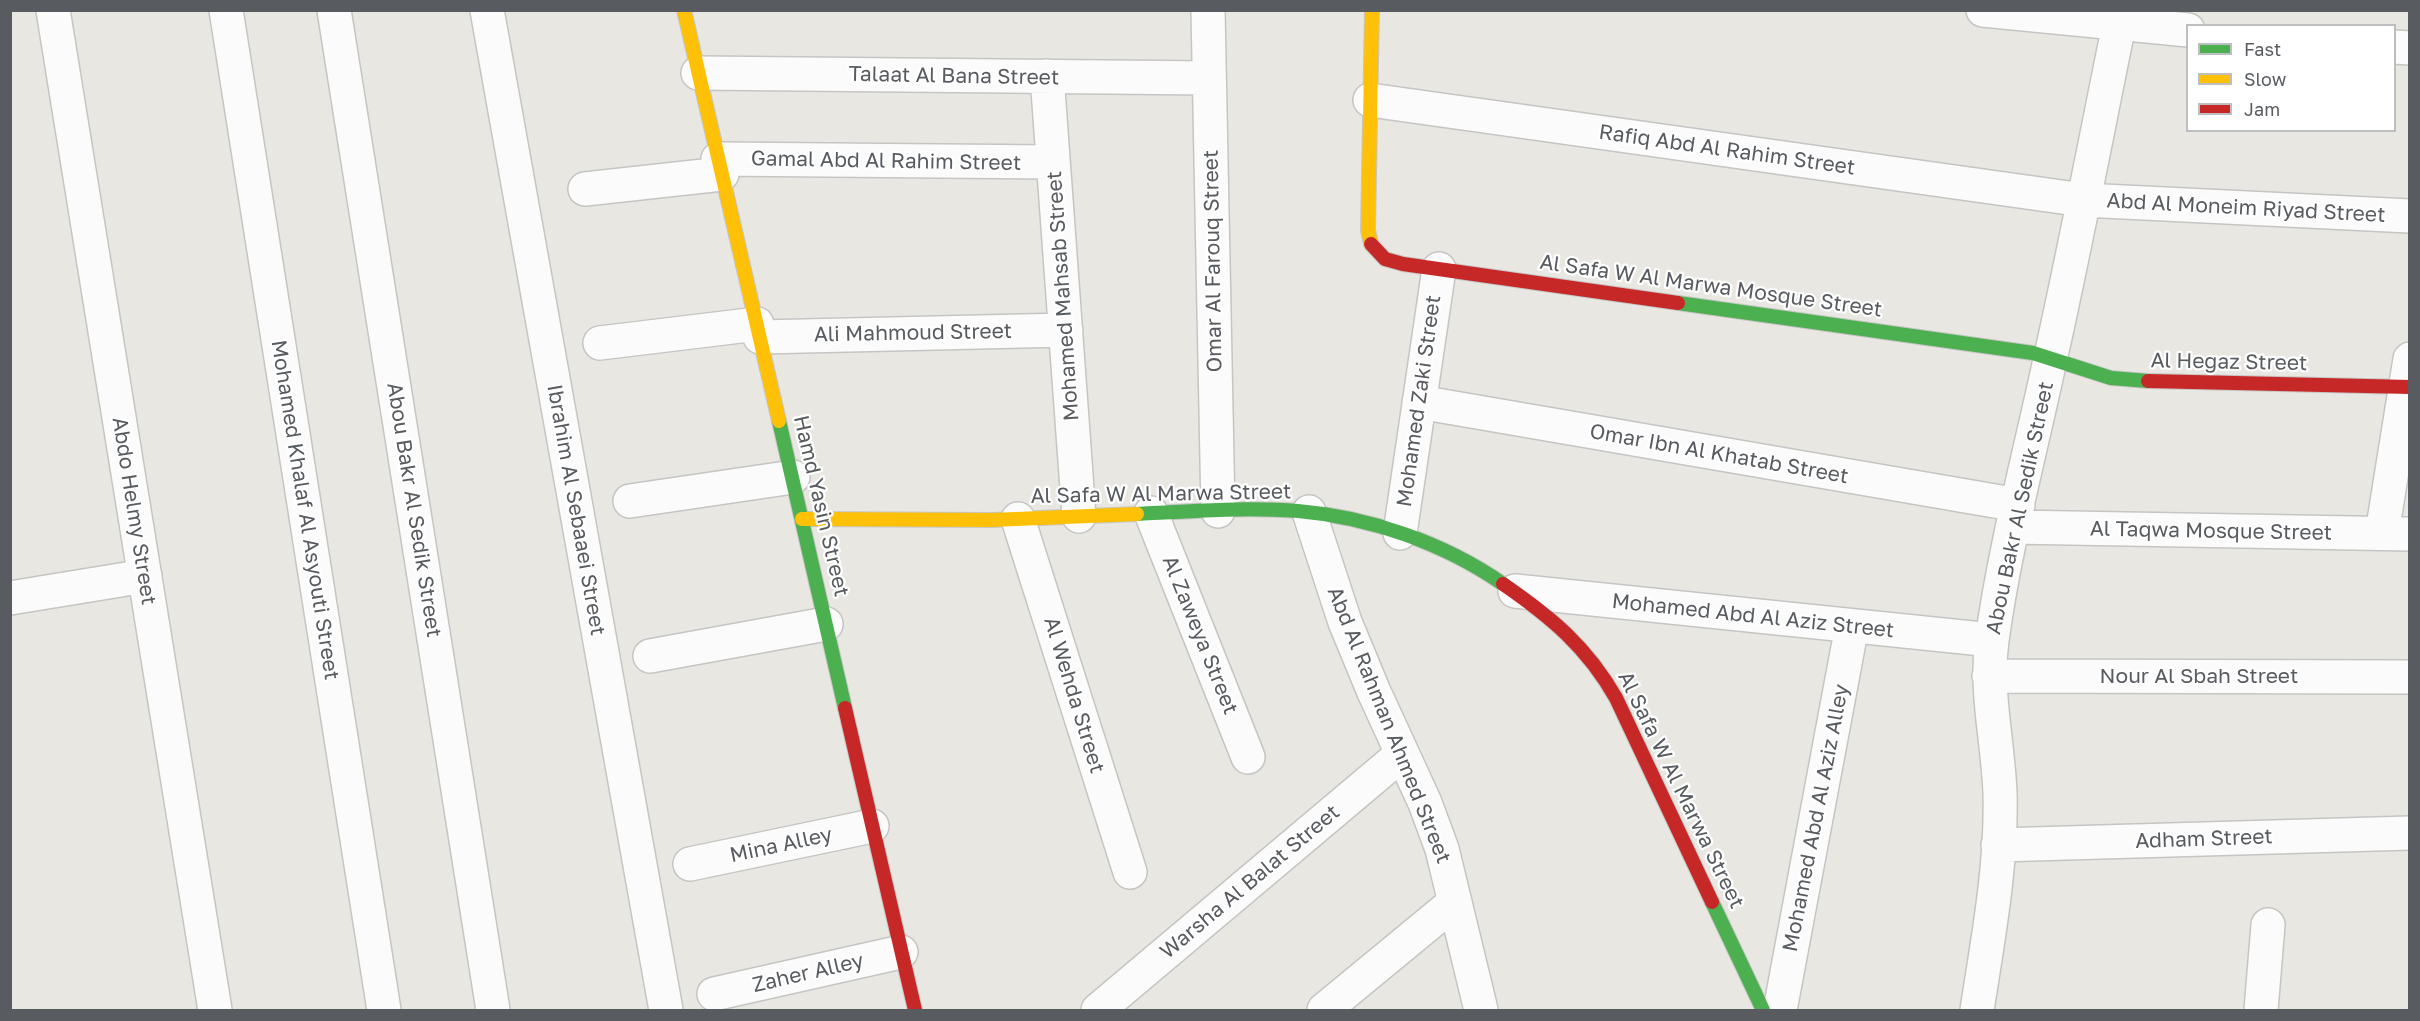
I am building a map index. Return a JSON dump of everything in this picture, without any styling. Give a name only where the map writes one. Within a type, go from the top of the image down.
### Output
[{"type":"street","name":"Abdo Helmy Street","points":[[53,10],[215,1011]]},
{"type":"street","name":"Mohamed Khalaf Al Asyouti Street","points":[[226,10],[384,1011]]},
{"type":"street","name":"Abou Bakr Al Sedik Street","points":[[334,10],[494,1011]]},
{"type":"street","name":"Ibrahim Al Sebaaei Street","points":[[487,10],[666,1011]]},
{"type":"street","name":"Hamd Yasin Street","points":[[684,10],[915,1011]]},
{"type":"street","name":"Omar Al Farouq Street","points":[[1208,10],[1218,510]]},
{"type":"street","points":[[1371,100],[1372,10]]},
{"type":"street","points":[[1983,10],[2121,18],[2186,30]]},
{"type":"street","name":"Abou Bakr Al Sedik Street","points":[[1977,1011],[1998,845],[2000,795],[1989,676],[1992,640],[2121,18]]},
{"type":"street","name":"Talaat Al Bana Street","points":[[698,73],[1209,78]]},
{"type":"street","name":"Mohamed Mahsab Street","points":[[1047,76],[1079,516]]},
{"type":"street","name":"Rafiq Abd Al Rahim Street","points":[[1371,100],[2083,200]]},
{"type":"street","name":"Al Safa W Al Marwa Mosque Street","points":[[1371,100],[1368,230],[1371,246],[1382,258],[1398,263],[1438,269],[2014,350],[2051,358]]},
{"type":"street","name":"Gamal Abd Al Rahim Street","points":[[585,189],[720,167],[1053,162]]},
{"type":"street","name":"Abd Al Moneim Riyad Street","points":[[2083,200],[2409,216]]},
{"type":"street","name":"Mohamed Zaki Street","points":[[1400,533],[1438,269]]},
{"type":"street","name":"Ali Mahmoud Street","points":[[600,343],[758,331],[1066,330]]},
{"type":"street","name":"Al Hegaz Street","points":[[2051,358],[2086,372],[2123,380],[2408,378]]},
{"type":"street","points":[[2396,534],[2408,378]]},
{"type":"street","name":"Omar Ibn Al Khatab Street","points":[[1419,402],[2016,516]]},
{"type":"street","points":[[630,501],[793,477]]},
{"type":"street","name":"Al Safa W Al Marwa Street","points":[[802,519],[1018,519],[1263,509],[1309,512],[1355,520],[1440,548],[1515,591],[1562,629],[1591,658],[1616,698],[1764,1009]]},
{"type":"street","name":"Abd Al Rahman Ahmed Street","points":[[1309,512],[1346,622],[1432,822],[1455,902],[1481,1011]]},
{"type":"street","name":"Al Zaweya Street","points":[[1151,513],[1248,757]]},
{"type":"street","name":"Al Taqwa Mosque Street","points":[[2016,516],[2396,534]]},
{"type":"street","name":"Al Wehda Street","points":[[1018,519],[1130,872]]},
{"type":"street","points":[[10,597],[145,576]]},
{"type":"street","name":"Mohamed Abd Al Aziz Street","points":[[1515,591],[1992,640]]},
{"type":"street","points":[[650,656],[826,624]]},
{"type":"street","name":"Mohamed Abd Al Aziz Alley","points":[[1764,1009],[1852,626]]},
{"type":"street","name":"Nour Al Sbah Street","points":[[1989,676],[2409,677]]},
{"type":"street","name":"Warsha Al Balat Street","points":[[1098,1011],[1402,754]]},
{"type":"street","name":"Mina Alley","points":[[690,864],[872,826]]},
{"type":"street","name":"Adham Street","points":[[1998,845],[2409,833]]},
{"type":"street","points":[[1324,1011],[1455,902]]},
{"type":"street","points":[[2260,1011],[2268,925]]},
{"type":"street","name":"Zaher Alley","points":[[714,994],[901,952]]},
{"type":"traffic: fast","points":[[1678,303],[2033,353],[2111,378],[2148,381]]},
{"type":"traffic: fast","points":[[779,421],[845,708]]},
{"type":"traffic: fast","points":[[1137,514],[1258,509],[1298,511],[1352,519],[1431,544],[1480,569],[1503,584]]},
{"type":"traffic: fast","points":[[1712,902],[1763,1010]]},
{"type":"traffic: slow","points":[[684,10],[779,421]]},
{"type":"traffic: slow","points":[[1371,244],[1368,230],[1372,10]]},
{"type":"traffic: slow","points":[[802,519],[992,520],[1137,514]]},
{"type":"traffic: jam","points":[[1371,244],[1385,259],[1403,264],[1678,303]]},
{"type":"traffic: jam","points":[[2148,381],[2410,387]]},
{"type":"traffic: jam","points":[[1503,584],[1567,634],[1605,680],[1616,698],[1712,902]]},
{"type":"traffic: jam","points":[[845,708],[915,1010]]}]
